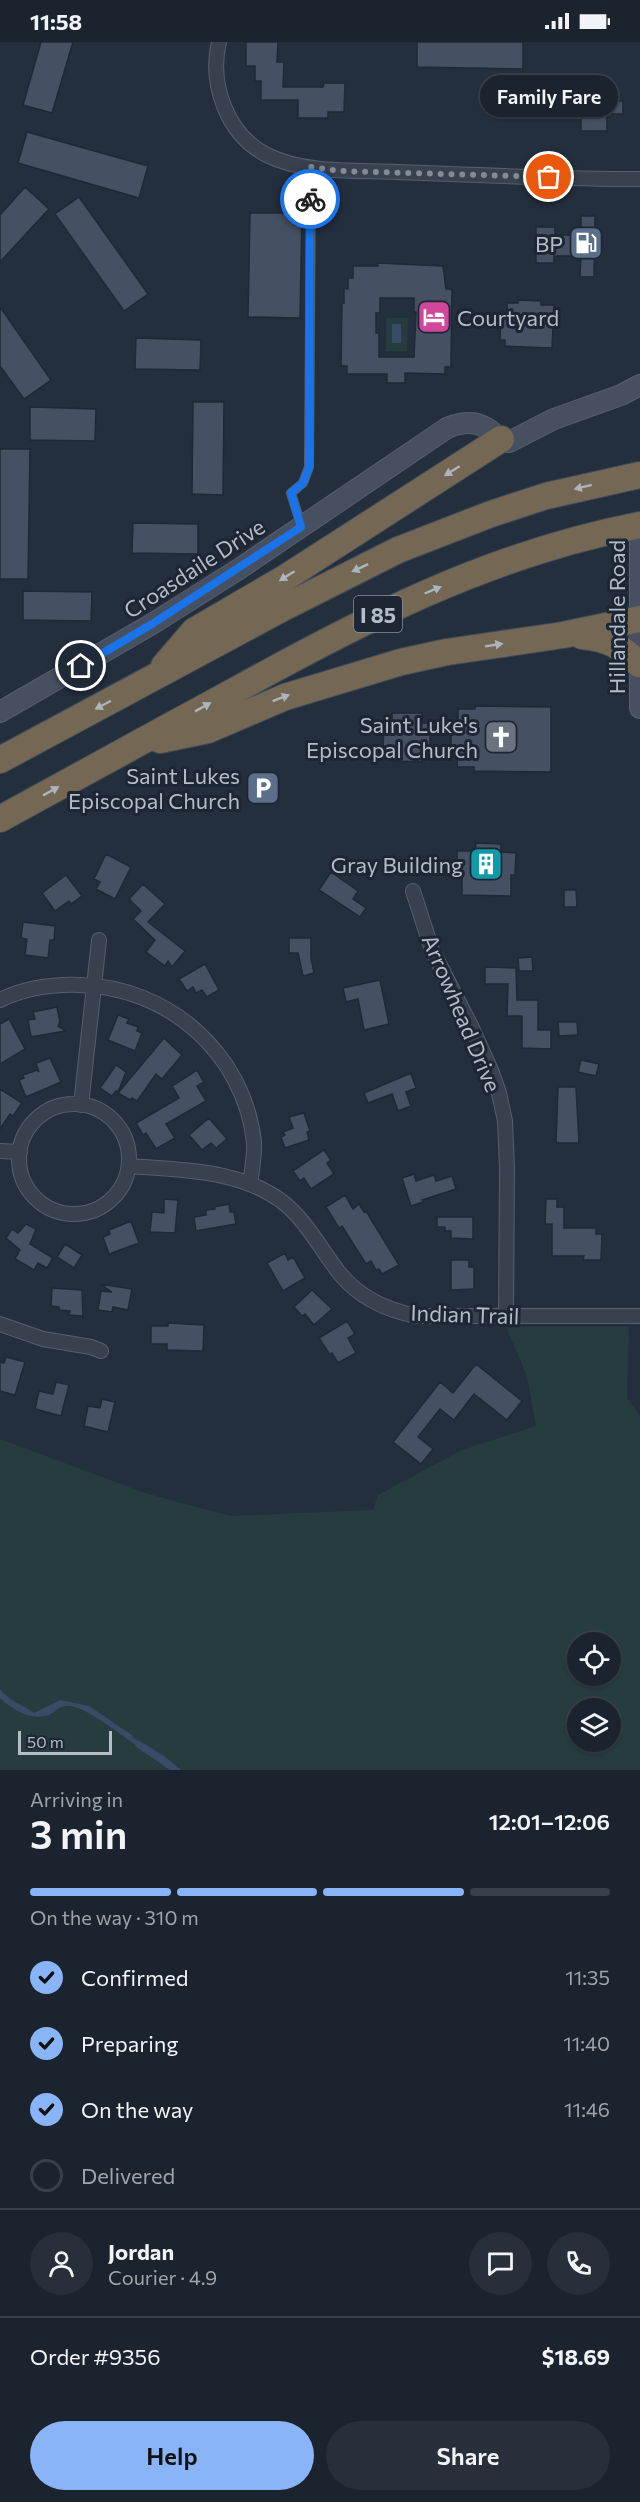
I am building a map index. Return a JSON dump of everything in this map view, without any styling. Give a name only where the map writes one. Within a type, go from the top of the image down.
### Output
[{"type":"highway","points":[[154,677],[194,631],[303,567],[501,439]]},
{"type":"highway","name":"I 85","points":[[0,760],[351,572],[441,532],[546,496],[640,475]]},
{"type":"highway","name":"I 85","points":[[0,819],[336,634],[408,600],[513,558],[551,546],[640,525]]},
{"type":"highway","points":[[134,746],[208,730],[285,696],[359,673],[447,652],[563,635],[640,619]]},
{"type":"highway","points":[[563,635],[610,640],[639,664]]},
{"type":"street","points":[[219,42],[215,58],[219,94],[230,118],[243,138],[253,147],[276,160],[341,171],[640,180]]},
{"type":"street","points":[[501,439],[535,417],[561,406],[604,389],[640,384]]},
{"type":"street","name":"Croasdaile Drive","points":[[0,712],[152,624],[447,428],[474,422],[488,427],[501,439]]},
{"type":"street","name":"Hillandale Road","points":[[640,525],[640,708]]},
{"type":"street","name":"Arrowhead Drive","points":[[412,891],[432,950],[471,1026],[499,1093],[505,1121],[507,1168],[506,1316]]},
{"type":"street","points":[[81,1105],[99,940]]},
{"type":"street","points":[[0,1000],[22,991],[42,987],[93,985],[112,987],[150,999],[172,1011],[212,1047],[234,1077],[248,1110],[254,1142],[250,1183]]},
{"type":"street","points":[[81,1105],[104,1113],[117,1126],[126,1142],[129,1166],[126,1178],[112,1198],[92,1211],[67,1213],[44,1205],[27,1187],[19,1164],[20,1152],[28,1129],[46,1112],[63,1106],[81,1105]]},
{"type":"street","points":[[0,1151],[20,1152]]},
{"type":"street","name":"Indian Trail","points":[[129,1166],[200,1172],[250,1183],[279,1200],[308,1226],[340,1274],[368,1298],[397,1312],[416,1316],[640,1316]]},
{"type":"street","points":[[0,1324],[42,1339],[91,1347],[101,1351]]},
{"type":"lane","points":[[301,527],[291,493],[303,483],[309,467],[311,167]]},
{"type":"green space","points":[[386,318],[408,318],[407,351],[386,351]]},
{"type":"green space","points":[[506,1327],[629,1327],[627,1398],[640,1416],[640,1770],[0,1770],[0,1439],[145,1493],[230,1516],[373,1510],[378,1495],[462,1450],[536,1426],[527,1376]]},
{"type":"water","points":[[392,324],[401,324],[401,343],[392,343]]},
{"type":"water","points":[[0,1689],[12,1700],[34,1713],[60,1700],[89,1706],[133,1736],[131,1741],[93,1715],[70,1706],[61,1707],[40,1717],[25,1714],[0,1698]]},
{"type":"water","points":[[138,1740],[181,1770],[170,1770],[135,1746]]},
{"type":"building","points":[[41,42],[73,42],[52,113],[23,105]]},
{"type":"building","points":[[246,42],[278,42],[277,62],[284,62],[283,87],[323,87],[324,83],[345,83],[344,112],[328,112],[328,118],[298,118],[298,100],[261,100],[261,81],[255,81],[255,66],[246,66]]},
{"type":"building","points":[[417,42],[523,42],[523,69],[417,67]]},
{"type":"building","points":[[581,82],[606,82],[606,101],[623,101],[623,114],[607,114],[607,131],[581,131]]},
{"type":"building","points":[[27,132],[148,166],[139,198],[18,163]]},
{"type":"building","points":[[25,187],[49,209],[0,262],[0,215]]},
{"type":"building","points":[[79,197],[148,294],[124,311],[55,214]]},
{"type":"building","points":[[250,213],[302,213],[300,318],[248,317]]},
{"type":"building","points":[[581,216],[595,216],[594,277],[580,277],[581,256],[554,256],[554,263],[536,263],[536,227],[555,227],[555,235],[581,235]]},
{"type":"building","name":"Courtyard","points":[[377,263],[443,266],[446,289],[452,289],[451,367],[445,367],[445,374],[405,373],[405,383],[387,383],[387,374],[347,374],[347,366],[341,366],[344,288],[348,289],[348,278],[353,278],[353,266],[378,266]],"holes":[[[380,298],[414,298],[414,313],[416,312],[414,357],[379,357],[376,313],[380,313]]]},
{"type":"building","points":[[518,300],[541,301],[541,305],[554,305],[552,348],[505,346],[505,340],[500,340],[501,312],[507,312],[507,303],[518,303]]},
{"type":"building","points":[[0,307],[51,380],[24,399],[0,366]]},
{"type":"building","points":[[136,338],[201,340],[200,370],[135,369]]},
{"type":"building","points":[[193,402],[224,402],[223,495],[192,494]]},
{"type":"building","points":[[30,407],[96,409],[95,441],[30,440]]},
{"type":"building","points":[[0,449],[30,449],[28,579],[0,579]]},
{"type":"building","points":[[133,523],[198,524],[198,554],[132,553]]},
{"type":"building","points":[[23,591],[92,592],[91,621],[23,620]]},
{"type":"building","name":"Saint Luke's Episcopal Church","points":[[475,706],[551,707],[551,772],[474,771],[474,767],[457,767],[458,749],[451,749],[451,728],[458,727],[458,709],[475,709]]},
{"type":"building","points":[[392,713],[422,713],[422,723],[430,723],[430,752],[422,752],[422,762],[391,761],[392,752],[383,752],[384,722],[392,722]]},
{"type":"building","name":"Gray Building","points":[[476,843],[501,844],[501,852],[516,853],[515,875],[511,875],[511,896],[462,895],[462,876],[457,876],[457,851],[475,851]]},
{"type":"building","points":[[106,854],[131,867],[115,899],[96,889],[100,882],[94,879]]},
{"type":"building","points":[[331,872],[358,891],[353,899],[366,908],[360,917],[319,890]]},
{"type":"building","points":[[66,875],[82,896],[71,904],[69,901],[55,911],[42,893]]},
{"type":"building","points":[[143,884],[165,904],[148,922],[185,951],[172,967],[168,961],[165,966],[146,952],[155,940],[133,919],[141,911],[129,899]]},
{"type":"building","points":[[564,890],[576,890],[577,907],[564,907]]},
{"type":"building","points":[[23,922],[55,926],[54,940],[50,940],[48,958],[25,955],[27,939],[21,938]]},
{"type":"building","points":[[289,938],[311,938],[314,973],[303,976],[298,953],[289,953]]},
{"type":"building","points":[[532,957],[533,971],[519,971],[518,958]]},
{"type":"building","points":[[205,964],[219,990],[207,997],[202,990],[196,993],[193,987],[187,991],[179,979]]},
{"type":"building","points":[[485,967],[516,968],[517,1000],[538,1000],[538,1030],[551,1030],[551,1049],[522,1048],[522,1016],[507,1016],[508,984],[485,984]]},
{"type":"building","points":[[380,980],[389,1024],[364,1030],[358,999],[346,1002],[343,988]]},
{"type":"building","points":[[57,1007],[60,1022],[58,1026],[65,1031],[31,1037],[28,1020],[35,1019],[33,1012]]},
{"type":"building","points":[[118,1015],[129,1019],[127,1023],[138,1027],[137,1031],[142,1033],[135,1051],[108,1040]]},
{"type":"building","points":[[9,1019],[25,1049],[0,1064],[0,1024]]},
{"type":"building","points":[[558,1022],[577,1022],[578,1035],[559,1036]]},
{"type":"building","points":[[164,1038],[182,1055],[162,1079],[156,1074],[137,1101],[118,1093]]},
{"type":"building","points":[[50,1058],[61,1082],[26,1097],[19,1080],[24,1078],[23,1075],[37,1070],[39,1072],[36,1063]]},
{"type":"building","points":[[581,1060],[599,1064],[596,1076],[578,1072]]},
{"type":"building","points":[[116,1065],[126,1072],[118,1092],[116,1091],[112,1096],[100,1088]]},
{"type":"building","points":[[197,1070],[204,1082],[197,1086],[206,1101],[166,1124],[175,1138],[156,1149],[146,1133],[143,1135],[136,1123],[179,1098],[172,1086]]},
{"type":"building","points":[[411,1073],[416,1088],[406,1092],[411,1106],[398,1111],[392,1094],[368,1103],[364,1093]]},
{"type":"building","points":[[558,1087],[576,1087],[579,1143],[556,1143]]},
{"type":"building","points":[[0,1089],[22,1103],[13,1116],[10,1114],[0,1129]]},
{"type":"building","points":[[304,1113],[310,1131],[307,1132],[309,1140],[285,1148],[281,1137],[285,1135],[283,1132],[293,1128],[289,1117]]},
{"type":"building","points":[[209,1118],[227,1139],[216,1148],[211,1143],[202,1150],[189,1135]]},
{"type":"building","points":[[324,1150],[331,1160],[327,1163],[334,1174],[311,1189],[304,1178],[300,1181],[293,1171]]},
{"type":"building","points":[[414,1174],[416,1181],[434,1175],[436,1181],[452,1176],[456,1189],[411,1206],[402,1178]]},
{"type":"building","points":[[345,1195],[353,1209],[359,1204],[364,1212],[366,1211],[399,1265],[382,1274],[379,1269],[376,1270],[371,1261],[366,1264],[342,1226],[339,1228],[326,1207]]},
{"type":"building","points":[[164,1199],[178,1200],[175,1233],[150,1232],[152,1212],[164,1213]]},
{"type":"building","points":[[546,1199],[557,1199],[557,1207],[564,1207],[564,1228],[596,1228],[596,1234],[602,1234],[601,1260],[583,1260],[584,1256],[552,1256],[552,1224],[545,1224]]},
{"type":"building","points":[[229,1204],[230,1212],[234,1212],[236,1224],[196,1231],[194,1217],[206,1215],[206,1210],[215,1209],[214,1207]]},
{"type":"building","points":[[437,1217],[473,1217],[473,1239],[451,1238],[451,1231],[445,1231],[445,1227],[437,1227]]},
{"type":"building","points":[[131,1221],[139,1243],[109,1254],[103,1237],[110,1234],[109,1230]]},
{"type":"building","points":[[26,1224],[36,1229],[30,1244],[53,1258],[47,1268],[38,1263],[34,1270],[15,1259],[20,1250],[6,1238],[12,1229],[18,1233]]},
{"type":"building","points":[[65,1244],[82,1255],[74,1268],[57,1257]]},
{"type":"building","points":[[285,1253],[288,1260],[293,1257],[305,1278],[283,1291],[267,1263]]},
{"type":"building","points":[[451,1260],[469,1260],[469,1267],[474,1267],[474,1289],[451,1290]]},
{"type":"building","points":[[100,1284],[132,1289],[128,1310],[113,1307],[112,1312],[98,1310],[101,1291],[112,1292]]},
{"type":"building","points":[[52,1288],[82,1290],[83,1316],[69,1315],[70,1311],[59,1310],[59,1307],[51,1306]]},
{"type":"building","points":[[312,1290],[332,1309],[314,1325],[305,1314],[302,1316],[294,1307]]},
{"type":"building","points":[[347,1321],[355,1334],[348,1338],[356,1353],[338,1363],[319,1338]]},
{"type":"building","points":[[168,1323],[204,1325],[203,1351],[167,1350],[167,1344],[151,1344],[151,1326],[168,1326]]},
{"type":"building","points":[[6,1357],[25,1362],[15,1395],[0,1391],[0,1362],[4,1363]]},
{"type":"building","points":[[476,1364],[522,1401],[507,1420],[474,1394],[454,1420],[440,1409],[418,1437],[433,1449],[421,1464],[393,1442],[440,1382],[453,1393]]},
{"type":"building","points":[[56,1382],[69,1385],[61,1416],[35,1409],[39,1391],[53,1394]]},
{"type":"building","points":[[102,1399],[115,1402],[108,1432],[84,1426],[88,1406],[100,1408]]},
{"type":"waterway","points":[[127,1736],[141,1746]]},
{"type":"way so far","points":[[310,199],[311,167],[341,171],[549,177]]},
{"type":"place","name":"Family Fare","points":[[549,177]]},
{"type":"place","name":"BP","points":[[586,243]]},
{"type":"place","name":"Courtyard","points":[[434,317]]},
{"type":"place","name":"Saint Luke's Episcopal Church","points":[[501,737]]},
{"type":"place","name":"Saint Lukes Episcopal Church","points":[[263,788]]},
{"type":"place","name":"Gray Building","points":[[486,864]]},
{"type":"route","points":[[81,666],[152,624],[301,527],[291,493],[303,483],[309,474],[310,199]]}]
